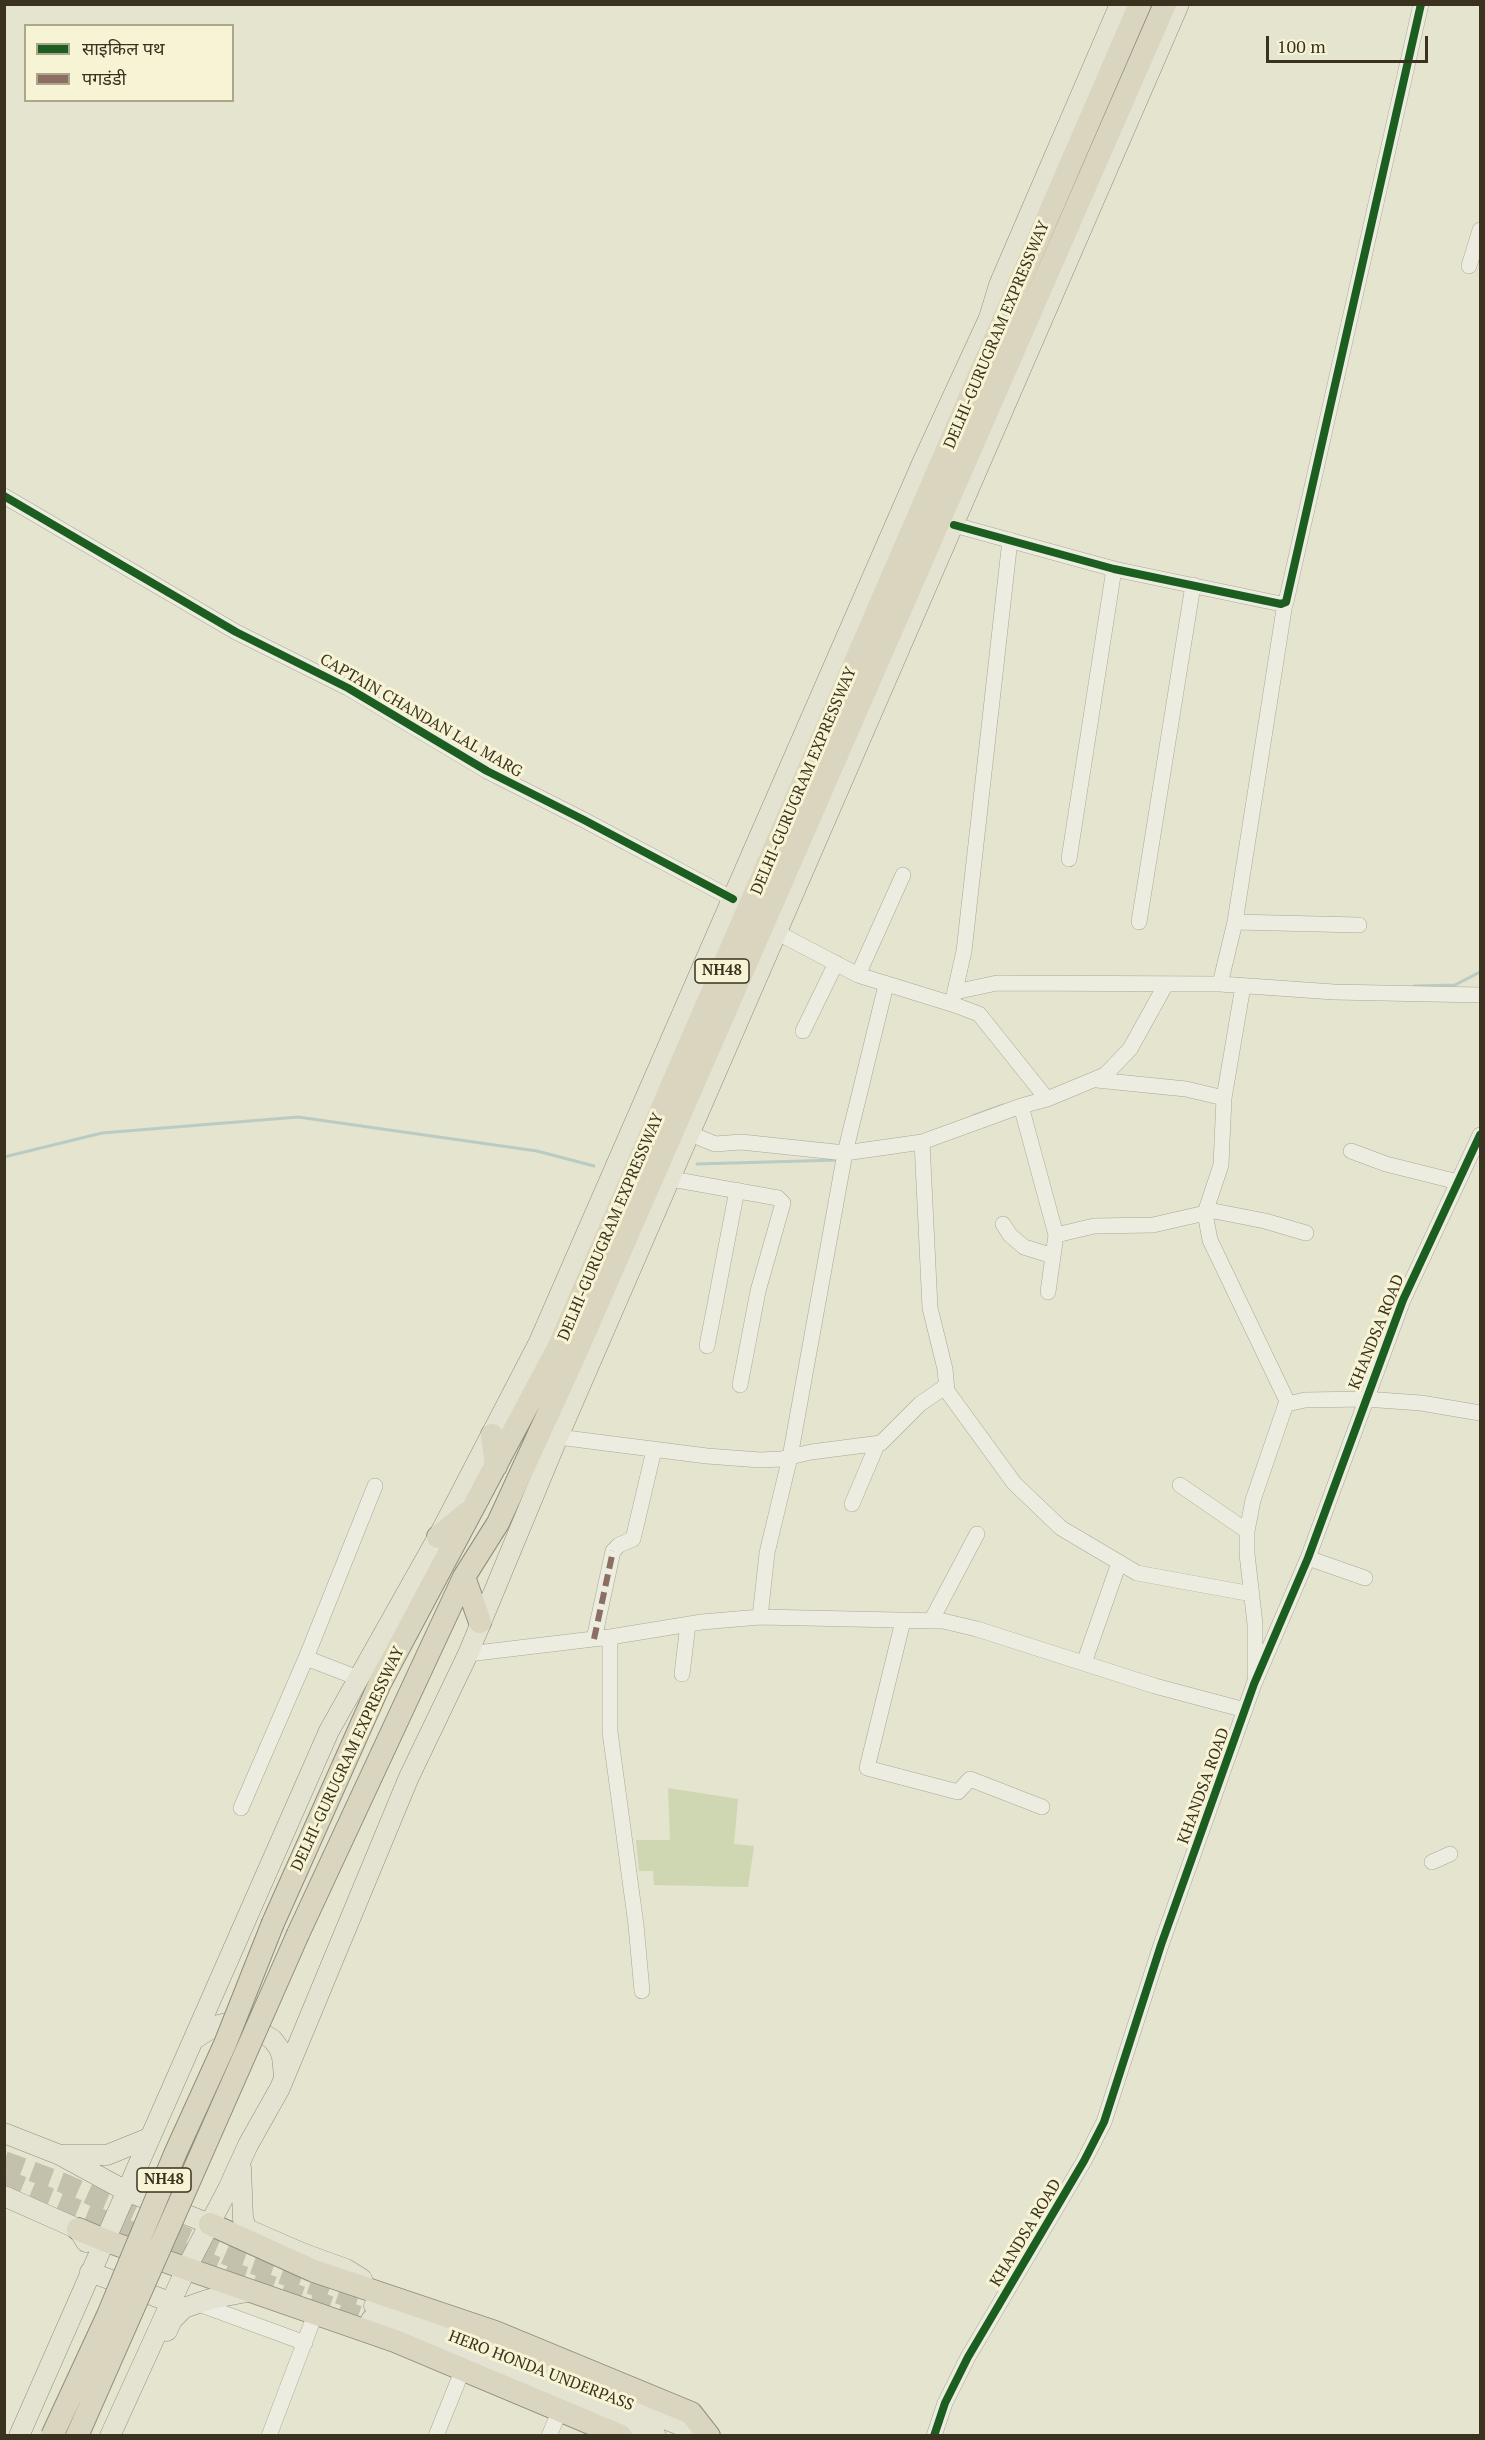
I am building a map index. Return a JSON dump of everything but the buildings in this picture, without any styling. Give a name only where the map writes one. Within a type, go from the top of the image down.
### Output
[{"type":"highway","name":"DELHI-GURUGRAM EXPRESSWAY","points":[[52,2436],[108,2315],[175,2154],[225,2043],[273,1923],[380,1683],[558,1348],[1140,4]]},
{"type":"highway","name":"DELHI-GURUGRAM EXPRESSWAY","points":[[77,2436],[298,1934],[464,1577],[498,1523],[695,1103],[1165,4]]},
{"type":"highway","points":[[492,1435],[496,1466]]},
{"type":"highway","points":[[438,1537],[474,1508]]},
{"type":"highway","points":[[464,1577],[480,1622]]},
{"type":"highway","points":[[220,2228],[370,2305],[495,2332],[691,2413],[708,2436]]},
{"type":"highway","points":[[78,2229],[395,2341],[621,2436]]},
{"type":"main road","points":[[19,2436],[329,1731],[438,1537],[539,1342],[923,461],[989,318],[999,285],[1120,4]]},
{"type":"main road","points":[[110,2436],[186,2269],[220,2228],[228,2189],[284,2078],[409,1777],[468,1654],[558,1437],[691,1134],[695,1103],[778,933],[1179,4]]},
{"type":"main road","points":[[193,2040],[215,2026],[239,2020],[272,2039],[279,2048],[284,2078]]},
{"type":"main road","points":[[4,2133],[60,2155],[126,2191],[220,2228]]},
{"type":"main road","points":[[60,2155],[108,2155],[149,2138]]},
{"type":"main road","points":[[240,2162],[243,2218],[247,2229],[302,2253],[346,2268],[362,2279],[370,2305]]},
{"type":"main road","points":[[4,2196],[78,2229],[90,2248],[88,2277]]},
{"type":"main road","points":[[88,2277],[170,2302]]},
{"type":"main road","points":[[132,2388],[142,2382],[172,2320],[184,2308],[196,2303],[255,2291]]},
{"type":"main road","name":"HERO HONDA UNDERPASS","points":[[370,2305],[656,2436]]},
{"type":"street","points":[[1220,984],[1235,922],[1284,603],[1288,600],[1421,4]]},
{"type":"street","points":[[1469,266],[1480,230]]},
{"type":"street","name":"CAPTAIN CHANDAN LAL MARG","points":[[4,496],[236,632],[348,688],[487,771],[593,824],[733,899]]},
{"type":"street","points":[[954,525],[1114,568],[1284,603]]},
{"type":"street","points":[[953,998],[964,951],[1010,540]]},
{"type":"street","points":[[1069,859],[1114,568]]},
{"type":"street","points":[[1139,922],[1193,585]]},
{"type":"street","points":[[858,975],[903,875]]},
{"type":"street","points":[[1235,922],[1359,925]]},
{"type":"street","points":[[778,933],[858,975],[886,985],[953,998],[984,1019],[998,1041],[1047,1099]]},
{"type":"street","points":[[803,1031],[836,963]]},
{"type":"street","points":[[953,998],[997,983],[1220,984],[1334,992],[1480,995]]},
{"type":"street","points":[[691,1134],[715,1144],[741,1142],[845,1153],[922,1142],[1097,1080],[1113,1069],[1130,1049],[1166,984]]},
{"type":"street","points":[[760,1617],[767,1553],[790,1457],[845,1153],[886,985]]},
{"type":"street","points":[[1243,986],[1224,1098],[1221,1165],[1205,1213],[1210,1240],[1286,1396],[1287,1404],[1253,1500],[1247,1531],[1247,1554],[1255,1624],[1254,1684]]},
{"type":"street","points":[[1097,1080],[1186,1089],[1224,1098]]},
{"type":"street","points":[[1021,1106],[1056,1235],[1048,1292]]},
{"type":"street","name":"KHANDSA ROAD","points":[[934,2436],[945,2403],[968,2357],[1084,2161],[1104,2122],[1161,1945],[1254,1684],[1308,1558],[1403,1300],[1480,1135]]},
{"type":"street","points":[[922,1142],[930,1308],[945,1369],[946,1386],[950,1396],[1014,1484],[1060,1528],[1137,1573],[1252,1594]]},
{"type":"street","points":[[1351,1151],[1386,1164],[1458,1182]]},
{"type":"street","points":[[671,1179],[778,1198],[783,1205],[758,1291],[740,1385]]},
{"type":"street","points":[[707,1346],[737,1190]]},
{"type":"street","points":[[1056,1235],[1094,1226],[1153,1226],[1205,1213],[1225,1212],[1306,1233]]},
{"type":"street","points":[[1002,1224],[1010,1235],[1024,1247],[1053,1256]]},
{"type":"street","points":[[852,1504],[877,1445],[920,1404],[946,1386]]},
{"type":"street","points":[[1287,1404],[1305,1400],[1421,1402],[1480,1413]]},
{"type":"street","points":[[558,1437],[654,1450],[760,1460],[877,1445]]},
{"type":"street","points":[[594,1639],[613,1551],[619,1545],[633,1539],[654,1450]]},
{"type":"street","points":[[1180,1485],[1247,1531]]},
{"type":"street","points":[[242,1809],[375,1486]]},
{"type":"street","points":[[930,1621],[977,1534]]},
{"type":"street","points":[[1308,1558],[1365,1578]]},
{"type":"street","points":[[1084,1663],[1119,1563]]},
{"type":"street","points":[[468,1654],[594,1639],[688,1624],[760,1617],[943,1621],[977,1629],[1245,1710]]},
{"type":"street","points":[[903,1621],[867,1768],[958,1792],[970,1779],[1042,1807]]},
{"type":"street","points":[[682,1674],[688,1624]]},
{"type":"street","points":[[610,1636],[610,1732],[636,1925],[642,1991]]},
{"type":"street","points":[[306,1658],[358,1678]]},
{"type":"street","points":[[1432,1862],[1450,1854]]},
{"type":"street","points":[[196,2303],[305,2343]]},
{"type":"street","points":[[269,2436],[316,2312]]},
{"type":"street","points":[[436,2436],[463,2369]]},
{"type":"street","points":[[549,2436],[560,2410]]},
{"type":"green space","points":[[668,1788],[738,1799],[734,1844],[754,1846],[748,1887],[654,1885],[653,1871],[639,1871],[636,1840],[670,1840]]},
{"type":"waterway","points":[[1414,986],[1455,985],[1480,972]]},
{"type":"waterway","points":[[973,1116],[1003,1105]]},
{"type":"waterway","points":[[4,1157],[102,1133],[298,1117],[537,1151],[594,1166]]},
{"type":"waterway","points":[[697,1164],[839,1160]]},
{"type":"tunnel","points":[[4,2161],[63,2183],[226,2255],[374,2306]]},
{"type":"tunnel","points":[[4,2179],[223,2269],[371,2320]]},
{"type":"marked path","points":[[594,1639],[613,1551]]},
{"type":"cycle path","points":[[954,525],[1114,569],[1281,604],[1286,602],[1421,4]]},
{"type":"cycle path","points":[[4,496],[236,632],[348,688],[487,771],[733,899]]},
{"type":"cycle path","points":[[934,2436],[945,2403],[968,2357],[1084,2161],[1104,2122],[1161,1945],[1254,1684],[1308,1558],[1403,1300],[1480,1135]]}]
